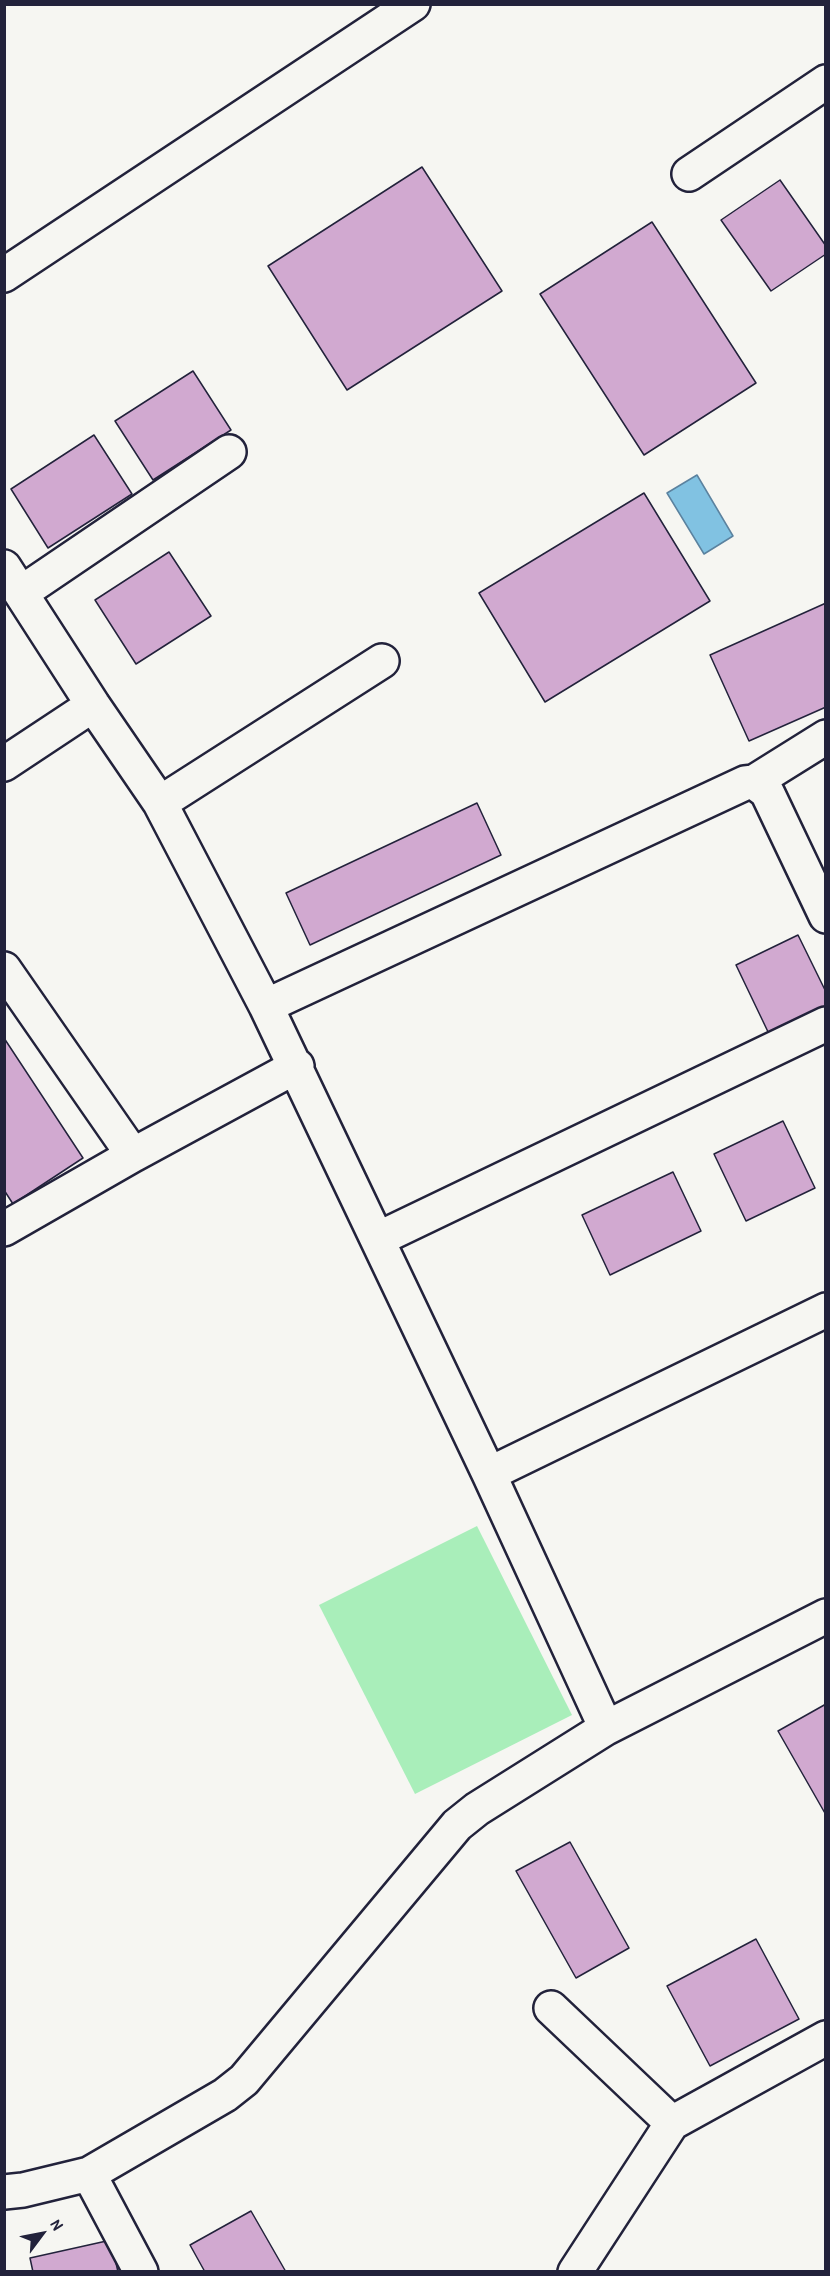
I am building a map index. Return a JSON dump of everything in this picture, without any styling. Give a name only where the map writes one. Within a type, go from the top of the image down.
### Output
[{"type":"street","points":[[4,275],[412,4]]},
{"type":"street","points":[[689,174],[825,82]]},
{"type":"street","points":[[230,452],[13,580],[93,705],[160,802],[297,1066],[489,1473],[606,1728]]},
{"type":"street","points":[[160,802],[382,661]]},
{"type":"street","points":[[4,764],[93,705]]},
{"type":"street","points":[[266,1006],[740,785],[754,782],[825,737]]},
{"type":"street","points":[[754,782],[766,792],[825,916]]},
{"type":"street","points":[[4,969],[133,1155]]},
{"type":"street","points":[[378,1239],[825,1024]]},
{"type":"street","points":[[4,1229],[133,1155],[297,1066]]},
{"type":"street","points":[[489,1473],[825,1310]]},
{"type":"street","points":[[4,2192],[23,2190],[89,2174],[225,2095],[244,2079],[457,1824],[606,1728],[825,1616]]},
{"type":"street","points":[[551,2008],[672,2123]]},
{"type":"street","points":[[575,2271],[672,2123],[825,2038]]},
{"type":"street","points":[[89,2174],[141,2271]]},
{"type":"green space","points":[[477,1526],[572,1715],[415,1794],[319,1605]]},
{"type":"water","points":[[697,475],[733,536],[704,554],[667,493]]},
{"type":"building","points":[[422,167],[502,291],[347,390],[268,266]]},
{"type":"building","points":[[780,180],[826,246],[826,254],[771,291],[721,220]]},
{"type":"building","points":[[652,222],[756,383],[644,455],[540,294]]},
{"type":"building","points":[[193,371],[231,430],[153,480],[115,421]]},
{"type":"building","points":[[94,435],[132,494],[48,548],[11,489]]},
{"type":"building","points":[[644,493],[710,601],[545,702],[479,593]]},
{"type":"building","points":[[169,552],[211,616],[136,664],[95,600]]},
{"type":"building","points":[[826,603],[826,707],[749,741],[710,655]]},
{"type":"building","points":[[477,803],[501,855],[310,945],[286,893]]},
{"type":"building","points":[[798,935],[826,992],[826,1009],[770,1036],[736,965]]},
{"type":"building","points":[[4,1038],[83,1158],[13,1204],[4,1190]]},
{"type":"building","points":[[783,1121],[815,1188],[746,1221],[714,1154]]},
{"type":"building","points":[[673,1172],[701,1231],[610,1275],[582,1215]]},
{"type":"building","points":[[826,1704],[826,1815],[778,1731]]},
{"type":"building","points":[[570,1842],[629,1948],[576,1978],[516,1871]]},
{"type":"building","points":[[756,1939],[799,2019],[710,2066],[667,1986]]},
{"type":"building","points":[[251,2211],[286,2272],[205,2272],[190,2245]]},
{"type":"building","points":[[111,2240],[118,2272],[33,2272],[30,2258]]}]
